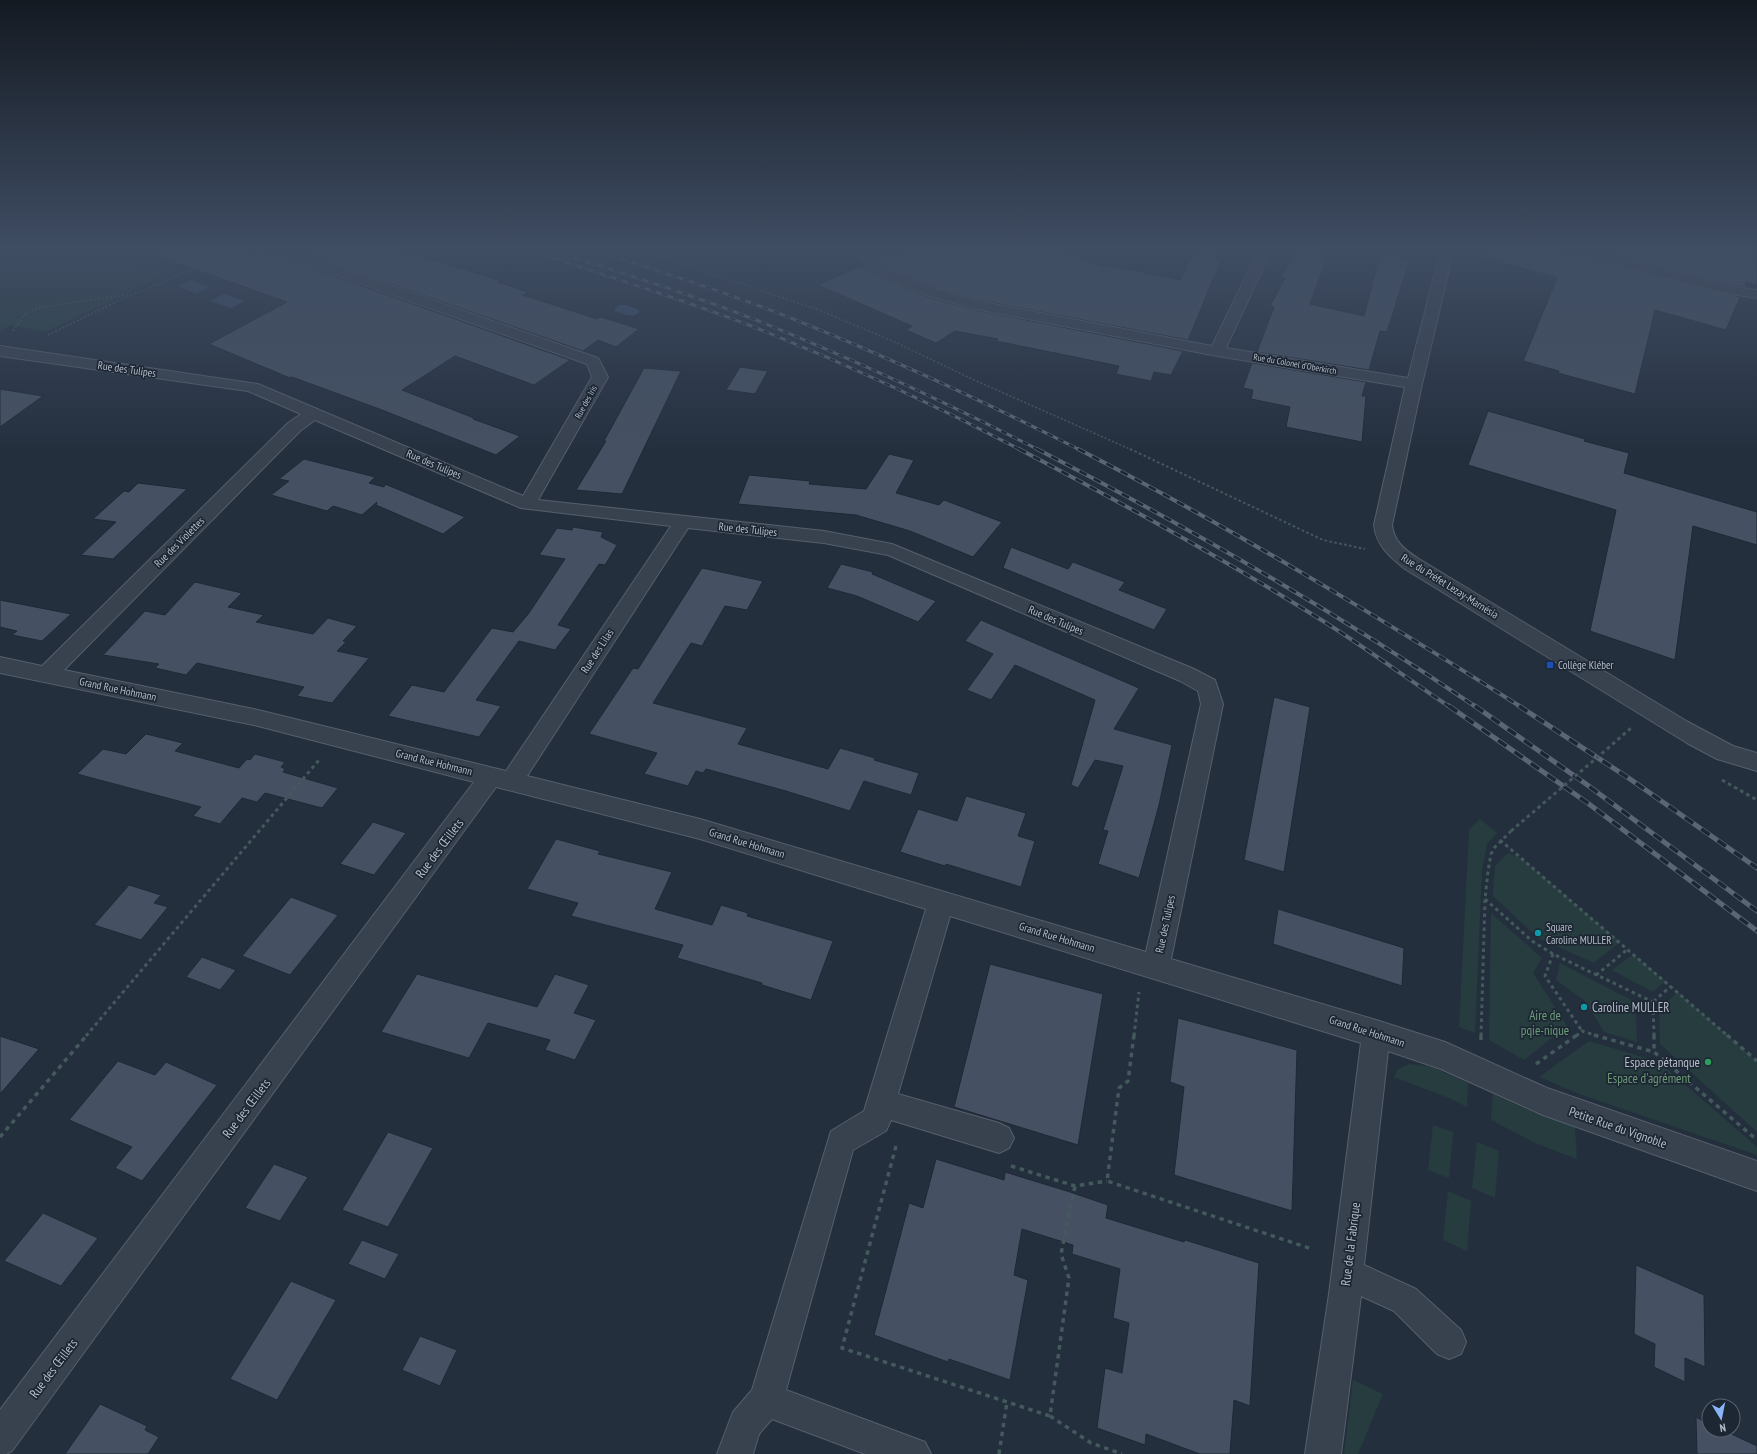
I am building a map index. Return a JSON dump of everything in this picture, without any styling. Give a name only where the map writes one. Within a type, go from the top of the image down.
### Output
[{"type":"street","name":"Rue des Iris","points":[[468,317],[593,361],[600,377],[527,504]]},
{"type":"street","name":"Rue du Colonel d'Oberkirch","points":[[1034,317],[1217,351],[1414,384]]},
{"type":"street","points":[[1217,351],[1233,317]]},
{"type":"street","name":"Rue du Préfet Lezay-Marnésia","points":[[1431,317],[1414,384],[1383,526],[1383,535],[1393,549],[1412,564],[1616,690],[1710,745],[1742,758],[1757,762]]},
{"type":"street","name":"Rue des Tulipes","points":[[0,351],[252,387],[527,504],[824,536],[892,550],[1187,675],[1207,686],[1212,704],[1150,965]]},
{"type":"street","name":"Rue des Violettes","points":[[47,674],[289,433],[313,414]]},
{"type":"street","name":"Rue des Lilas","points":[[502,779],[683,522]]},
{"type":"street","name":"Grand Rue Hohmann","points":[[0,665],[258,718],[700,829],[1376,1033],[1445,1056],[1481,1059]]},
{"type":"street","name":"Rue des Œillets","points":[[0,1439],[502,779]]},
{"type":"street","points":[[734,1454],[745,1424],[766,1400],[841,1141],[876,1122],[941,902]]},
{"type":"street","name":"Rue de la Fabrique","points":[[1323,1454],[1347,1273],[1376,1033]]},
{"type":"street","name":"Petite Rue du Vignoble","points":[[1481,1059],[1543,1101],[1757,1176]]},
{"type":"street","points":[[881,1103],[999,1138]]},
{"type":"street","points":[[1347,1273],[1405,1300],[1449,1342]]},
{"type":"street","points":[[766,1400],[913,1454]]},
{"type":"path","points":[[12,334],[23,317]]},
{"type":"path","points":[[42,337],[84,317]]},
{"type":"path","points":[[835,317],[897,343],[972,379],[1129,449],[1323,540],[1362,549],[1393,549]]},
{"type":"path","points":[[1481,1059],[1485,899],[1491,854],[1500,840],[1632,727]]},
{"type":"path","points":[[0,1137],[337,738]]},
{"type":"path","points":[[1500,840],[1757,1061]]},
{"type":"path","points":[[1485,899],[1532,941],[1553,954],[1653,1002]]},
{"type":"path","points":[[1596,975],[1628,949]]},
{"type":"path","points":[[1553,954],[1545,976],[1582,1031],[1654,1052],[1757,1140]]},
{"type":"path","points":[[1150,965],[1140,986],[1128,1081],[1119,1088],[1107,1181],[1312,1249]]},
{"type":"path","points":[[1654,1052],[1653,1002],[1671,986]]},
{"type":"path","points":[[1530,1068],[1582,1031]]},
{"type":"path","points":[[897,1140],[842,1348],[1050,1416],[1091,1444],[1122,1454]]},
{"type":"path","points":[[1050,1416],[1070,1278],[1061,1254],[1075,1186]]},
{"type":"path","points":[[999,1454],[1008,1402]]},
{"type":"green space","points":[[0,317],[77,317],[45,332],[10,325],[0,331]]},
{"type":"green space","points":[[1480,819],[1497,833],[1487,844],[1482,871],[1475,1033],[1459,1027],[1469,830]]},
{"type":"green space","points":[[1508,853],[1521,858],[1620,942],[1594,963],[1538,938],[1493,896],[1495,866]]},
{"type":"green space","name":"Aire de pqie-nique","points":[[1491,913],[1542,958],[1533,973],[1567,1026],[1524,1060],[1489,1040]]},
{"type":"green space","points":[[1634,954],[1665,981],[1653,992],[1612,970]]},
{"type":"green space","points":[[1560,963],[1635,1002],[1637,1042],[1604,1032],[1585,1001],[1556,980]]},
{"type":"green space","name":"Espace pétanque","points":[[1678,992],[1757,1061],[1757,1132],[1660,1044],[1659,1009]]},
{"type":"green space","name":"Espace d'agrément","points":[[1589,1041],[1659,1062],[1757,1147],[1757,1155],[1579,1094],[1539,1077]]},
{"type":"green space","points":[[1409,1064],[1432,1067],[1468,1083],[1467,1107],[1449,1098],[1394,1077],[1398,1069]]},
{"type":"green space","points":[[1493,1094],[1521,1107],[1575,1127],[1577,1159],[1535,1143],[1491,1120]]},
{"type":"green space","points":[[1433,1125],[1453,1132],[1449,1178],[1428,1170]]},
{"type":"green space","points":[[1477,1142],[1499,1151],[1495,1198],[1472,1188]]},
{"type":"green space","points":[[1448,1191],[1471,1201],[1467,1251],[1443,1240]]},
{"type":"green space","points":[[1353,1380],[1383,1394],[1358,1454],[1344,1454]]},
{"type":"building","points":[[259,317],[449,317],[570,360],[534,385],[455,356],[402,390],[474,418],[473,419],[520,436],[496,455],[382,410],[292,377],[290,378],[209,344]]},
{"type":"building","points":[[485,317],[590,317],[597,319],[601,317],[639,329],[616,347],[598,340],[583,351]]},
{"type":"building","points":[[891,317],[1011,317],[1183,351],[1171,375],[1154,372],[1151,381],[1116,374],[1119,366],[996,341],[998,339],[955,331],[936,343],[906,330],[912,326]]},
{"type":"building","points":[[1066,317],[1198,317],[1188,340]]},
{"type":"building","points":[[1270,317],[1392,317],[1387,332],[1380,331],[1369,370],[1257,352]]},
{"type":"building","points":[[1541,317],[1653,317],[1635,394],[1558,373],[1559,371],[1523,361]]},
{"type":"building","points":[[1679,317],[1732,317],[1726,330]]},
{"type":"building","points":[[1252,363],[1366,382],[1362,396],[1366,396],[1362,442],[1286,427],[1290,407],[1251,399],[1253,390],[1243,388]]},
{"type":"building","points":[[740,367],[768,371],[755,394],[726,390]]},
{"type":"building","points":[[644,368],[681,371],[622,494],[576,490],[606,441],[604,441]]},
{"type":"building","points":[[0,389],[43,396],[0,427]]},
{"type":"building","points":[[1488,411],[1585,439],[1584,441],[1629,453],[1624,473],[1757,512],[1757,545],[1693,526],[1675,660],[1590,631],[1616,510],[1468,465]]},
{"type":"building","points":[[889,454],[914,460],[896,493],[939,505],[944,500],[1002,522],[973,557],[910,531],[856,515],[738,504],[749,475],[810,481],[809,484],[866,489]]},
{"type":"building","points":[[304,459],[375,477],[369,483],[384,487],[385,484],[465,517],[443,534],[376,505],[377,502],[362,515],[333,506],[327,511],[271,495],[289,481],[279,479]]},
{"type":"building","points":[[138,483],[187,489],[113,559],[81,555],[116,522],[93,519],[124,491],[129,492]]},
{"type":"building","points":[[573,527],[603,532],[601,537],[617,545],[605,565],[599,564],[558,625],[571,629],[555,650],[519,641],[476,700],[501,706],[479,737],[388,716],[412,685],[444,692],[492,628],[513,632],[529,613],[565,559],[539,555],[557,528],[572,530]]},
{"type":"building","points":[[1011,547],[1068,569],[1073,562],[1125,582],[1119,590],[1167,609],[1154,630],[1003,568]]},
{"type":"building","points":[[841,564],[873,572],[872,574],[936,601],[918,622],[857,596],[827,588]]},
{"type":"building","points":[[702,568],[763,581],[747,610],[725,606],[702,646],[691,643],[653,703],[747,728],[738,744],[828,769],[840,748],[919,773],[911,795],[864,781],[850,811],[786,791],[706,769],[703,773],[696,771],[688,786],[644,774],[657,753],[589,734],[633,668],[638,669]]},
{"type":"building","points":[[195,582],[242,593],[228,607],[264,615],[256,622],[313,634],[328,618],[357,626],[343,641],[346,642],[337,651],[369,658],[332,703],[297,696],[304,687],[197,663],[186,675],[155,668],[159,664],[103,655],[145,611],[165,615]]},
{"type":"building","points":[[0,600],[71,614],[42,641],[12,635],[17,631],[0,627]]},
{"type":"building","points":[[981,620],[1139,688],[1114,729],[1172,745],[1159,805],[1139,878],[1098,864],[1108,831],[1103,830],[1123,766],[1095,760],[1078,788],[1071,785],[1095,700],[1015,665],[991,700],[967,690],[993,654],[965,641]]},
{"type":"building","points":[[1274,697],[1310,707],[1284,872],[1244,860]]},
{"type":"building","points":[[146,734],[183,743],[175,751],[239,768],[247,759],[250,760],[255,754],[285,762],[281,767],[285,769],[283,772],[338,788],[322,808],[265,793],[257,802],[242,798],[220,824],[193,816],[201,807],[77,774],[103,749],[126,754]]},
{"type":"building","points":[[966,796],[1026,813],[1018,836],[1035,841],[1021,887],[946,864],[945,866],[900,852],[918,809],[957,821]]},
{"type":"building","points":[[373,822],[406,833],[374,875],[340,864]]},
{"type":"building","points":[[556,839],[600,851],[598,854],[672,872],[655,909],[712,925],[721,905],[748,913],[747,916],[833,941],[811,1000],[762,985],[762,983],[677,958],[683,945],[571,916],[578,903],[527,889]]},
{"type":"building","points":[[129,885],[161,895],[154,903],[168,907],[141,940],[94,925]]},
{"type":"building","points":[[291,897],[338,915],[290,975],[242,956]]},
{"type":"building","points":[[1278,909],[1404,948],[1402,986],[1273,944]]},
{"type":"building","points":[[202,957],[236,970],[220,990],[186,977]]},
{"type":"building","points":[[990,964],[1103,994],[1078,1145],[954,1107]]},
{"type":"building","points":[[417,974],[537,1007],[555,974],[589,985],[574,1013],[596,1020],[575,1060],[545,1050],[550,1040],[488,1023],[469,1058],[381,1032]]},
{"type":"building","points":[[1178,1018],[1297,1050],[1292,1211],[1174,1175],[1184,1087],[1170,1082]]},
{"type":"building","points":[[0,1036],[39,1049],[0,1094]]},
{"type":"building","points":[[118,1061],[155,1075],[166,1062],[217,1085],[142,1181],[115,1168],[132,1147],[69,1120]]},
{"type":"building","points":[[388,1132],[433,1148],[388,1227],[342,1210]]},
{"type":"building","points":[[936,1159],[1004,1180],[1005,1172],[1070,1192],[1108,1205],[1106,1218],[1259,1263],[1250,1406],[1234,1400],[1230,1454],[1200,1454],[1146,1434],[1145,1445],[1097,1428],[1105,1368],[1122,1373],[1129,1323],[1113,1318],[1120,1269],[1072,1254],[1073,1245],[1022,1229],[1014,1275],[1028,1280],[1010,1380],[949,1359],[948,1362],[874,1335],[909,1203],[923,1208]]},
{"type":"building","points":[[274,1164],[308,1177],[280,1221],[245,1208]]},
{"type":"building","points":[[43,1213],[98,1238],[61,1286],[4,1261]]},
{"type":"building","points":[[362,1240],[399,1254],[385,1279],[348,1264]]},
{"type":"building","points":[[1636,1265],[1704,1295],[1705,1367],[1685,1358],[1685,1382],[1654,1367],[1655,1344],[1634,1334]]},
{"type":"building","points":[[291,1281],[336,1300],[277,1400],[230,1379]]},
{"type":"building","points":[[420,1336],[457,1350],[440,1386],[402,1370]]},
{"type":"building","points":[[100,1404],[147,1426],[145,1430],[159,1437],[148,1454],[65,1454]]},
{"type":"building","points":[[1696,1417],[1701,1420],[1701,1438],[1740,1438],[1757,1446],[1757,1454],[1697,1454]]},
{"type":"railway","points":[[726,317],[749,325],[887,384],[1021,450]]},
{"type":"railway","points":[[748,317],[824,348],[1037,449]]},
{"type":"railway","points":[[789,317],[946,385],[1078,449]]},
{"type":"railway","points":[[1019,449],[1134,511],[1286,598],[1339,631],[1450,707]]},
{"type":"railway","points":[[1037,449],[1150,509],[1261,572],[1370,638],[1476,707]]},
{"type":"railway","points":[[1078,449],[1191,509],[1302,573],[1521,707]]},
{"type":"railway","points":[[1449,706],[1589,804],[1757,931]]},
{"type":"railway","points":[[1475,706],[1586,784],[1757,911]]},
{"type":"railway","points":[[1519,706],[1630,779],[1757,868]]},
{"type":"place","name":"Collège Kléber","points":[[1550,665]]},
{"type":"place","name":"Square Caroline MULLER","points":[[1538,933]]},
{"type":"place","name":"Caroline MULLER","points":[[1584,1007]]},
{"type":"place","name":"Espace pétanque","points":[[1708,1062]]}]
